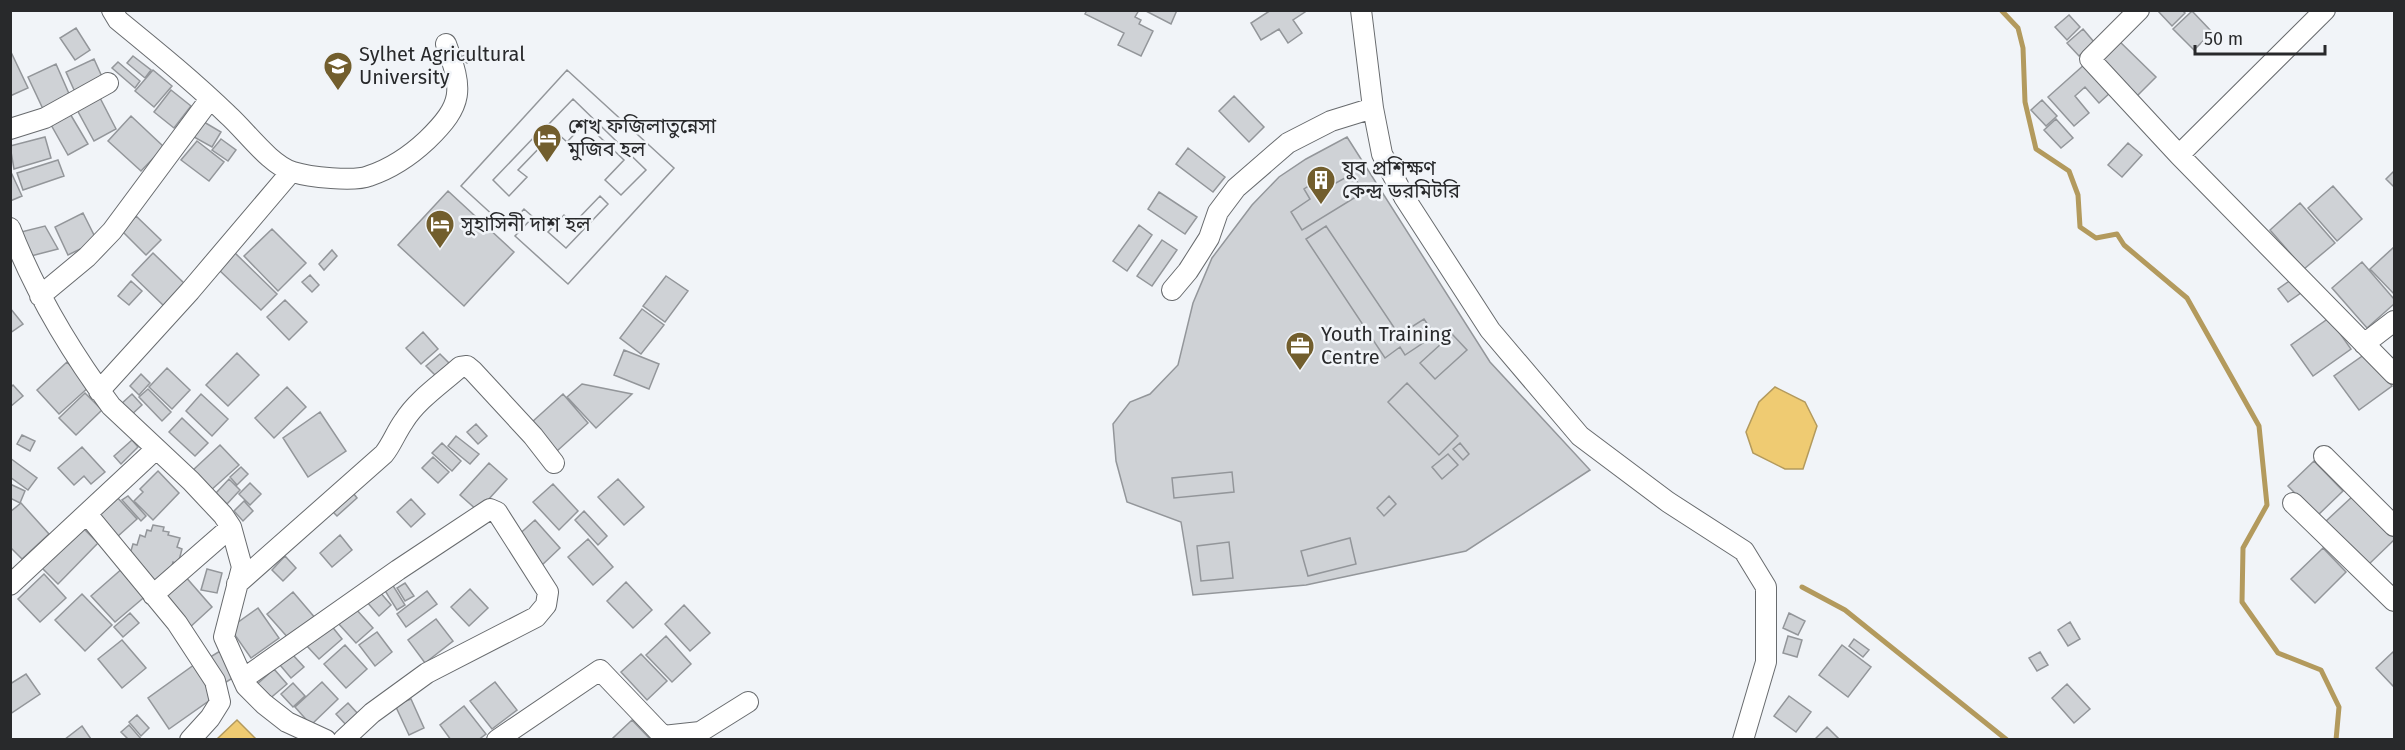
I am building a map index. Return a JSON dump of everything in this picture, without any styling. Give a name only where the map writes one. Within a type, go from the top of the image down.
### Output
[{"type":"street","points":[[112,10],[118,20],[176,68],[275,161],[291,172],[328,178],[367,177],[404,159],[441,127],[455,106],[458,77],[446,44]]},
{"type":"street","points":[[1361,10],[1373,108],[1382,154],[1404,197],[1490,330],[1580,436],[1668,502],[1744,551],[1766,587],[1766,662],[1743,740]]},
{"type":"street","points":[[2139,10],[2090,59],[2179,155],[2394,374]]},
{"type":"street","points":[[2179,155],[2325,10]]},
{"type":"street","points":[[10,129],[45,118],[108,83]]},
{"type":"street","points":[[40,296],[87,257],[112,231],[210,99]]},
{"type":"street","points":[[1172,290],[1188,271],[1209,238],[1218,212],[1236,188],[1288,143],[1331,121],[1373,108]]},
{"type":"street","points":[[99,391],[190,291],[291,172]]},
{"type":"street","points":[[10,228],[40,296],[99,391],[111,406],[205,496],[231,527],[242,567],[224,637],[246,686],[287,722],[326,740]]},
{"type":"street","points":[[2364,344],[2394,321]]},
{"type":"street","points":[[237,584],[384,454],[396,437],[403,421],[460,367],[467,366],[473,371],[554,463]]},
{"type":"street","points":[[10,585],[156,449]]},
{"type":"street","points":[[2324,456],[2394,526]]},
{"type":"street","points":[[2293,503],[2394,601]]},
{"type":"street","points":[[243,680],[398,570],[490,509],[497,512],[548,592],[546,605],[536,617],[427,673],[372,713],[343,740]]},
{"type":"street","points":[[87,514],[177,623],[215,681],[220,702],[210,718],[190,740]]},
{"type":"street","points":[[153,595],[231,527]]},
{"type":"street","points":[[497,740],[600,670],[663,736],[700,732],[748,702]]},
{"type":"shaded area","points":[[1775,387],[1805,402],[1817,426],[1803,469],[1785,469],[1753,453],[1746,432],[1759,402]]},
{"type":"shaded area","points":[[237,720],[256,739],[217,739]]},
{"type":"building","points":[[1087,10],[1139,10],[1135,17],[1141,20],[1139,24],[1153,31],[1141,56],[1118,45],[1124,33],[1085,14]]},
{"type":"building","points":[[1144,10],[1177,10],[1171,24]]},
{"type":"building","points":[[1271,10],[1308,10],[1293,20],[1302,33],[1288,43],[1279,29],[1261,40],[1251,23]]},
{"type":"building","points":[[2157,10],[2182,10],[2185,13],[2172,26]]},
{"type":"building","points":[[2192,11],[2212,32],[2194,50],[2173,29]]},
{"type":"building","points":[[2069,15],[2080,27],[2067,40],[2055,27]]},
{"type":"building","points":[[76,28],[90,50],[75,60],[60,38]]},
{"type":"building","points":[[2083,29],[2094,42],[2079,56],[2067,43]]},
{"type":"building","points":[[2116,38],[2156,77],[2137,96],[2097,57]]},
{"type":"building","points":[[10,50],[28,88],[10,96]]},
{"type":"building","points":[[467,52],[473,57],[467,63],[461,58]]},
{"type":"building","points":[[133,56],[151,70],[145,78],[127,63]]},
{"type":"building","points":[[94,59],[103,79],[75,92],[66,72]]},
{"type":"building","points":[[118,62],[140,81],[135,88],[112,68]]},
{"type":"building","points":[[56,64],[70,96],[43,109],[28,77]]},
{"type":"building","points":[[2085,64],[2111,92],[2099,103],[2085,87],[2075,96],[2089,113],[2074,126],[2048,97]]},
{"type":"building","points":[[153,70],[172,86],[154,107],[135,91]]},
{"type":"building","name":"শেখ ফজিলাতুন্নেসা মুজিব হল","points":[[567,70],[674,168],[568,284],[515,236],[533,217],[524,209],[507,228],[461,186]],"holes":[[[573,99],[646,170],[621,195],[605,180],[624,160],[585,123],[567,142],[548,125]],[[537,134],[545,142],[518,170],[527,177],[509,196],[493,180]],[[600,196],[608,204],[566,248],[548,232],[564,215],[573,224]]]},
{"type":"building","name":"শেখ ফজিলাতুন্নেসা মুজিব হল","points":[[567,70],[674,168],[568,284],[515,236],[533,217],[524,209],[507,228],[461,186]]},
{"type":"building","points":[[171,90],[191,106],[174,128],[154,112]]},
{"type":"building","points":[[98,94],[116,129],[94,141],[75,106]]},
{"type":"building","points":[[1234,96],[1264,127],[1249,142],[1219,111]]},
{"type":"building","name":"শেখ ফজিলাতুন্নেসা মুজিব হল","points":[[573,99],[646,170],[621,195],[605,180],[624,160],[585,123],[567,142],[548,125]]},
{"type":"building","points":[[2042,100],[2057,116],[2046,126],[2031,110]]},
{"type":"building","points":[[69,112],[88,144],[68,155],[50,123]]},
{"type":"building","points":[[131,116],[164,147],[141,171],[108,141]]},
{"type":"building","points":[[2056,119],[2073,138],[2061,148],[2044,130]]},
{"type":"building","points":[[204,122],[221,132],[212,147],[194,137]]},
{"type":"building","name":"শেখ ফজিলাতুন্নেসা মুজিব হল","points":[[537,134],[545,142],[518,170],[527,177],[509,196],[493,180]]},
{"type":"building","points":[[45,137],[51,158],[14,169],[10,146]]},
{"type":"building","name":"Youth Training Centre","points":[[1347,137],[1490,362],[1590,470],[1466,551],[1306,585],[1193,595],[1181,522],[1127,502],[1116,461],[1113,424],[1130,402],[1150,394],[1178,365],[1193,303],[1212,258],[1252,205],[1279,177],[1306,159]],"holes":[[[1330,173],[1336,183],[1352,174],[1364,192],[1302,230],[1291,212],[1310,199],[1304,189],[1310,185],[1307,181],[1318,174],[1321,178]],[[1326,226],[1399,335],[1424,319],[1435,335],[1405,355],[1400,347],[1385,358],[1306,239]],[[1452,334],[1467,350],[1435,379],[1420,363]],[[1407,383],[1458,436],[1439,455],[1388,402]],[[1460,443],[1469,454],[1463,460],[1453,449]],[[1448,454],[1458,465],[1442,479],[1432,467]],[[1232,472],[1234,492],[1174,498],[1172,478]],[[1389,496],[1396,504],[1384,516],[1377,508]],[[1350,538],[1356,564],[1308,576],[1301,551]],[[1229,542],[1233,578],[1201,581],[1197,546]]]},
{"type":"building","points":[[221,139],[236,150],[228,161],[212,150]]},
{"type":"building","points":[[197,141],[224,162],[209,181],[181,160]]},
{"type":"building","points":[[2128,143],[2142,155],[2122,177],[2108,165]]},
{"type":"building","points":[[1188,148],[1225,177],[1213,192],[1176,164]]},
{"type":"building","points":[[58,160],[64,176],[23,190],[17,173]]},
{"type":"building","points":[[10,170],[22,196],[10,201]]},
{"type":"building","points":[[2394,171],[2394,187],[2386,179]]},
{"type":"building","name":"যুব প্রশিক্ষণ কেন্দ্র ডরমিটরি","points":[[1330,173],[1336,183],[1352,174],[1364,192],[1302,230],[1291,212],[1310,199],[1304,189],[1310,185],[1307,181],[1318,174],[1321,178]]},
{"type":"building","points":[[2333,186],[2362,219],[2337,241],[2308,208]]},
{"type":"building","points":[[448,191],[514,252],[464,306],[398,245]]},
{"type":"building","points":[[1159,192],[1197,217],[1185,234],[1148,209]]},
{"type":"building","name":"শেখ ফজিলাতুন্নেসা মুজিব হল","points":[[600,196],[608,204],[566,248],[548,232],[564,215],[573,224]]},
{"type":"building","points":[[2300,203],[2335,243],[2304,269],[2270,230]]},
{"type":"building","points":[[83,213],[97,241],[68,255],[55,227]]},
{"type":"building","points":[[136,216],[161,240],[146,255],[122,231]]},
{"type":"building","points":[[1139,225],[1152,235],[1127,271],[1113,261]]},
{"type":"building","points":[[45,226],[58,249],[27,257],[21,232]]},
{"type":"building","points":[[1326,226],[1399,335],[1424,319],[1435,335],[1405,355],[1400,347],[1385,358],[1306,239]]},
{"type":"building","points":[[272,229],[306,263],[278,291],[244,256]]},
{"type":"building","points":[[1162,240],[1177,250],[1152,286],[1137,276]]},
{"type":"building","points":[[2394,247],[2394,294],[2370,269]]},
{"type":"building","points":[[332,250],[337,256],[324,270],[319,264]]},
{"type":"building","points":[[234,252],[277,294],[261,310],[218,269]]},
{"type":"building","points":[[153,253],[186,285],[165,307],[132,275]]},
{"type":"building","points":[[2362,262],[2394,299],[2394,304],[2367,328],[2332,288]]},
{"type":"building","points":[[310,275],[319,285],[312,292],[302,282]]},
{"type":"building","points":[[666,276],[688,291],[665,322],[643,306]]},
{"type":"building","points":[[2295,277],[2305,290],[2288,302],[2278,289]]},
{"type":"building","points":[[131,281],[142,291],[129,305],[118,296]]},
{"type":"building","points":[[285,300],[307,322],[289,340],[267,317]]},
{"type":"building","points":[[10,308],[23,324],[10,333]]},
{"type":"building","points":[[642,309],[664,325],[641,354],[620,338]]},
{"type":"building","points":[[2329,318],[2351,349],[2313,376],[2291,345]]},
{"type":"building","points":[[423,332],[438,349],[421,364],[406,348]]},
{"type":"building","points":[[1452,334],[1467,350],[1435,379],[1420,363]]},
{"type":"building","points":[[624,350],[659,364],[649,389],[614,375]]},
{"type":"building","points":[[2368,352],[2392,386],[2359,410],[2334,376]]},
{"type":"building","points":[[237,353],[259,375],[228,406],[206,385]]},
{"type":"building","points":[[440,354],[451,365],[438,378],[426,366]]},
{"type":"building","points":[[67,362],[90,386],[59,414],[37,390]]},
{"type":"building","points":[[167,368],[190,390],[172,409],[149,387]]},
{"type":"building","points":[[141,374],[150,383],[139,395],[130,386]]},
{"type":"building","points":[[1407,383],[1458,436],[1439,455],[1388,402]]},
{"type":"building","points":[[582,384],[632,394],[596,428],[567,397]]},
{"type":"building","points":[[13,385],[23,396],[10,407],[10,388]]},
{"type":"building","points":[[287,387],[306,407],[274,438],[255,418]]},
{"type":"building","points":[[148,389],[171,412],[162,421],[139,397]]},
{"type":"building","points":[[85,393],[102,410],[76,435],[59,418]]},
{"type":"building","points":[[132,394],[142,405],[130,416],[120,405]]},
{"type":"building","points":[[201,394],[228,419],[212,436],[186,411]]},
{"type":"building","points":[[563,394],[588,423],[557,451],[532,422]]},
{"type":"building","points":[[320,412],[346,451],[308,477],[283,438]]},
{"type":"building","points":[[182,418],[208,443],[195,456],[169,432]]},
{"type":"building","points":[[476,424],[487,436],[478,444],[467,432]]},
{"type":"building","points":[[22,435],[35,441],[30,451],[17,444]]},
{"type":"building","points":[[456,436],[479,454],[470,464],[448,446]]},
{"type":"building","points":[[132,440],[138,447],[121,464],[114,456]]},
{"type":"building","points":[[442,443],[461,461],[452,471],[432,453]]},
{"type":"building","points":[[1460,443],[1469,454],[1463,460],[1453,449]]},
{"type":"building","points":[[220,445],[239,465],[210,491],[192,471]]},
{"type":"building","points":[[82,447],[105,472],[91,484],[84,476],[74,485],[58,468]]},
{"type":"building","points":[[1448,454],[1458,465],[1442,479],[1432,467]]},
{"type":"building","points":[[433,457],[449,472],[438,483],[422,468]]},
{"type":"building","points":[[10,458],[37,478],[28,490],[10,477]]},
{"type":"building","points":[[2314,461],[2343,491],[2317,516],[2288,486]]},
{"type":"building","points":[[489,463],[507,479],[478,511],[460,495]]},
{"type":"building","points":[[241,467],[248,474],[237,485],[230,477]]},
{"type":"building","points":[[158,471],[179,493],[153,520],[134,501],[143,492],[140,489]]},
{"type":"building","points":[[1232,472],[1234,492],[1174,498],[1172,478]]},
{"type":"building","points":[[229,479],[240,490],[227,504],[216,493]]},
{"type":"building","points":[[618,479],[644,507],[624,525],[598,497]]},
{"type":"building","points":[[250,483],[261,494],[250,505],[239,494]]},
{"type":"building","points":[[10,484],[25,491],[20,503],[10,498]]},
{"type":"building","points":[[553,484],[578,511],[559,530],[533,502]]},
{"type":"building","points":[[350,489],[357,498],[337,516],[329,508]]},
{"type":"building","points":[[2354,495],[2394,537],[2394,540],[2367,566],[2325,522]]},
{"type":"building","points":[[116,496],[137,519],[117,537],[96,514]]},
{"type":"building","points":[[128,496],[146,516],[141,521],[122,500]]},
{"type":"building","points":[[1389,496],[1396,504],[1384,516],[1377,508]]},
{"type":"building","points":[[411,499],[425,514],[411,527],[397,512]]},
{"type":"building","points":[[244,501],[253,511],[243,521],[234,511]]},
{"type":"building","points":[[21,503],[49,534],[22,559],[10,547],[10,512]]},
{"type":"building","points":[[584,511],[607,536],[598,545],[575,520]]},
{"type":"building","points":[[535,520],[560,548],[541,566],[515,538]]},
{"type":"building","points":[[79,524],[98,543],[58,584],[39,565]]},
{"type":"building","points":[[153,525],[164,527],[163,531],[169,532],[168,535],[180,538],[177,547],[182,549],[178,564],[173,562],[169,578],[160,576],[158,581],[145,577],[133,560],[134,556],[130,554],[133,544],[137,545],[140,535],[145,537],[147,530],[151,531]]},
{"type":"building","points":[[340,535],[352,550],[332,567],[320,553]]},
{"type":"building","points":[[1350,538],[1356,564],[1308,576],[1301,551]]},
{"type":"building","points":[[588,539],[613,567],[593,585],[568,557]]},
{"type":"building","points":[[1229,542],[1233,578],[1201,581],[1197,546]]},
{"type":"building","points":[[2323,548],[2346,572],[2315,603],[2291,579]]},
{"type":"building","points":[[285,556],[296,568],[283,581],[272,570]]},
{"type":"building","points":[[124,567],[148,594],[115,622],[91,596]]},
{"type":"building","points":[[207,569],[222,573],[217,593],[201,590]]},
{"type":"building","points":[[44,574],[66,598],[40,622],[18,599]]},
{"type":"building","points":[[184,575],[212,607],[188,629],[159,597]]},
{"type":"building","points":[[626,582],[652,610],[633,628],[607,601]]},
{"type":"building","points":[[405,583],[414,596],[405,601],[397,588]]},
{"type":"building","points":[[392,584],[405,605],[397,610],[384,589]]},
{"type":"building","points":[[470,589],[488,608],[469,626],[451,607]]},
{"type":"building","points":[[379,591],[391,605],[379,616],[367,602]]},
{"type":"building","points":[[427,591],[437,604],[406,627],[397,614]]},
{"type":"building","points":[[293,592],[316,619],[290,640],[267,614]]},
{"type":"building","points":[[82,594],[112,625],[85,651],[55,620]]},
{"type":"building","points":[[684,605],[710,633],[690,651],[665,624]]},
{"type":"building","points":[[258,608],[279,638],[251,658],[230,628]]},
{"type":"building","points":[[355,608],[373,628],[356,643],[338,623]]},
{"type":"building","points":[[130,613],[139,623],[123,637],[114,627]]},
{"type":"building","points":[[1789,613],[1805,621],[1798,635],[1783,628]]},
{"type":"building","points":[[436,619],[453,641],[425,663],[408,640]]},
{"type":"building","points":[[2070,622],[2080,639],[2068,646],[2058,630]]},
{"type":"building","points":[[330,624],[342,639],[319,659],[306,645]]},
{"type":"building","points":[[377,632],[392,652],[375,666],[359,645]]},
{"type":"building","points":[[666,636],[691,664],[672,682],[646,655]]},
{"type":"building","points":[[1788,636],[1802,640],[1797,657],[1783,653]]},
{"type":"building","points":[[1854,639],[1869,650],[1863,657],[1849,646]]},
{"type":"building","points":[[122,640],[146,668],[122,688],[98,659]]},
{"type":"building","points":[[345,645],[367,669],[346,688],[324,664]]},
{"type":"building","points":[[1842,645],[1871,667],[1848,697],[1819,675]]},
{"type":"building","points":[[220,651],[236,676],[223,684],[207,659]]},
{"type":"building","points":[[2040,652],[2048,665],[2037,671],[2029,658]]},
{"type":"building","points":[[2393,652],[2394,654],[2394,687],[2376,668]]},
{"type":"building","points":[[292,654],[304,667],[291,678],[280,665]]},
{"type":"building","points":[[641,654],[667,681],[647,700],[621,672]]},
{"type":"building","points":[[198,662],[220,693],[169,729],[148,698]]},
{"type":"building","points":[[274,669],[287,684],[267,701],[254,687]]},
{"type":"building","points":[[26,674],[40,694],[10,714],[10,684]]},
{"type":"building","points":[[322,682],[338,699],[311,725],[295,707]]},
{"type":"building","points":[[495,682],[517,710],[492,729],[470,701]]},
{"type":"building","points":[[293,683],[305,696],[293,707],[281,694]]},
{"type":"building","points":[[2067,684],[2090,709],[2074,723],[2052,698]]},
{"type":"building","points":[[1789,696],[1811,712],[1796,732],[1774,716]]},
{"type":"building","points":[[411,699],[424,728],[409,735],[395,705]]},
{"type":"building","points":[[348,703],[360,716],[348,727],[336,714]]},
{"type":"building","points":[[464,706],[486,734],[478,740],[451,740],[440,725]]},
{"type":"building","points":[[137,715],[149,728],[141,736],[129,722]]},
{"type":"building","points":[[632,720],[651,740],[614,740],[613,738]]},
{"type":"building","points":[[129,725],[142,740],[129,740],[121,732]]},
{"type":"building","points":[[82,726],[91,739],[64,740]]},
{"type":"building","points":[[1827,727],[1840,740],[1815,739]]},
{"type":"waterway","points":[[2001,10],[2018,28],[2023,48],[2025,102],[2036,149],[2069,171],[2078,195],[2080,227],[2096,238],[2117,234],[2124,245],[2187,298],[2259,426],[2267,505],[2243,548],[2242,602],[2278,653],[2321,670],[2339,707],[2336,740]]},
{"type":"waterway","points":[[1802,587],[1845,610],[2007,740]]},
{"type":"place","name":"Sylhet Agricultural University","points":[[338,92]]},
{"type":"place","name":"শেখ ফজিলাতুন্নেসা মুজিব হল","points":[[547,164]]},
{"type":"place","name":"যুব প্রশিক্ষণ কেন্দ্র ডরমিটরি","points":[[1321,206]]},
{"type":"place","name":"সুহাসিনী দাশ হল","points":[[440,250]]},
{"type":"place","name":"Youth Training Centre","points":[[1300,372]]}]
